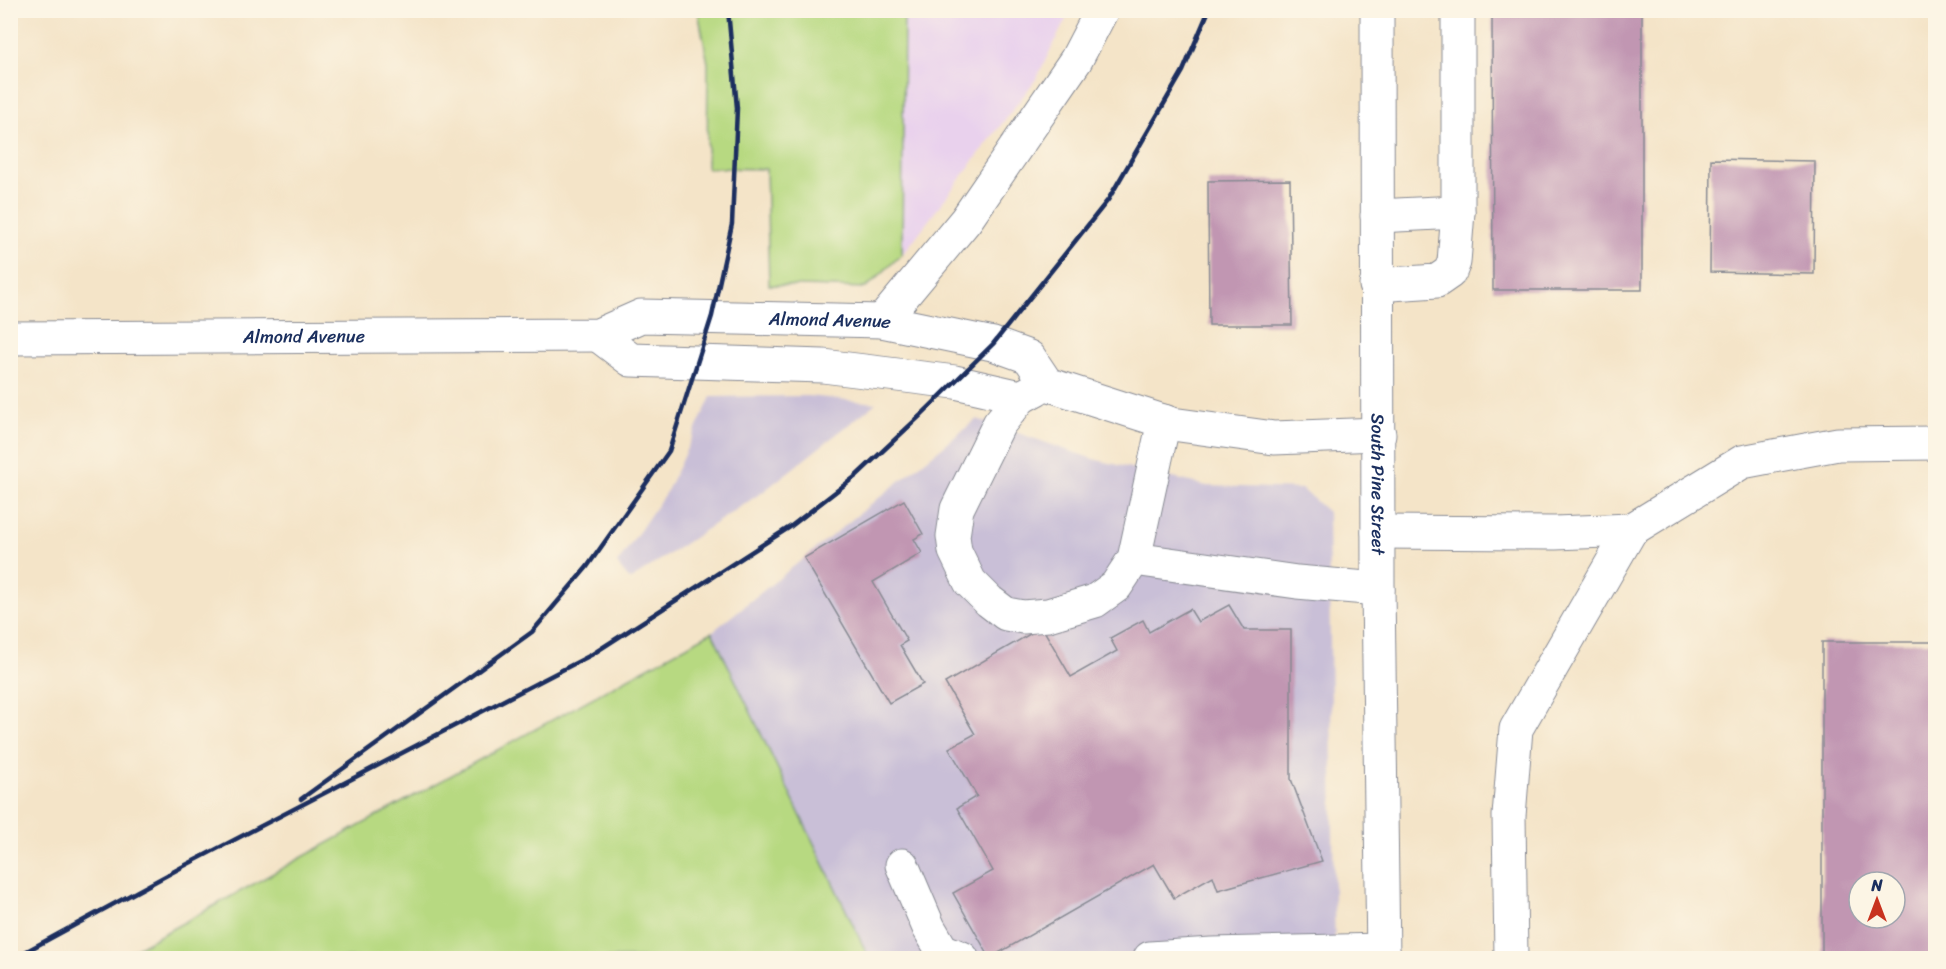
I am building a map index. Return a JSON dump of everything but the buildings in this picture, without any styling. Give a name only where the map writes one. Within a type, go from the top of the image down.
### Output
[{"type":"street","points":[[882,321],[966,220],[1076,60],[1102,10]]},
{"type":"street","name":"South Pine Street","points":[[1377,10],[1376,285],[1383,954]]},
{"type":"street","points":[[1376,285],[1437,280],[1450,272],[1454,262],[1458,212],[1458,10]]},
{"type":"street","points":[[1377,216],[1458,212]]},
{"type":"street","name":"Almond Avenue","points":[[10,338],[598,335],[641,316],[882,321],[993,344],[1029,357],[1034,390]]},
{"type":"street","points":[[598,335],[632,360],[823,366],[1034,390],[1172,424],[1274,438],[1379,434]]},
{"type":"street","points":[[1034,390],[999,424],[957,509],[953,536],[955,551],[970,582],[988,601],[1006,614],[1023,617],[1048,615],[1095,601],[1116,586],[1134,559],[1164,421]]},
{"type":"street","points":[[1511,958],[1509,816],[1516,729],[1631,530],[1742,462],[1838,444],[1935,443]]},
{"type":"street","points":[[1378,532],[1555,533],[1631,530]]},
{"type":"street","points":[[1134,559],[1297,582],[1378,589]]},
{"type":"street","points":[[903,865],[929,928],[942,950],[962,958]]},
{"type":"street","points":[[1150,958],[1212,954],[1383,954]]},
{"type":"shaded area","points":[[904,11],[1070,11],[1036,79],[903,254]]},
{"type":"shaded area","points":[[808,396],[876,403],[764,491],[630,580],[617,564],[668,489],[711,397]]},
{"type":"shaded area","points":[[977,419],[1093,459],[1207,486],[1302,489],[1328,512],[1335,958],[869,958],[712,632]]},
{"type":"green space","points":[[698,11],[904,11],[902,254],[866,288],[769,285],[766,169],[707,168],[708,63]]},
{"type":"green space","points":[[712,632],[869,958],[119,958]]},
{"type":"railway","points":[[301,799],[532,632],[587,567],[669,451],[712,316],[732,224],[737,108],[728,10]]},
{"type":"railway","points":[[14,958],[182,867],[591,655],[790,527],[856,476],[993,344],[1108,200],[1183,71],[1209,10]]}]
